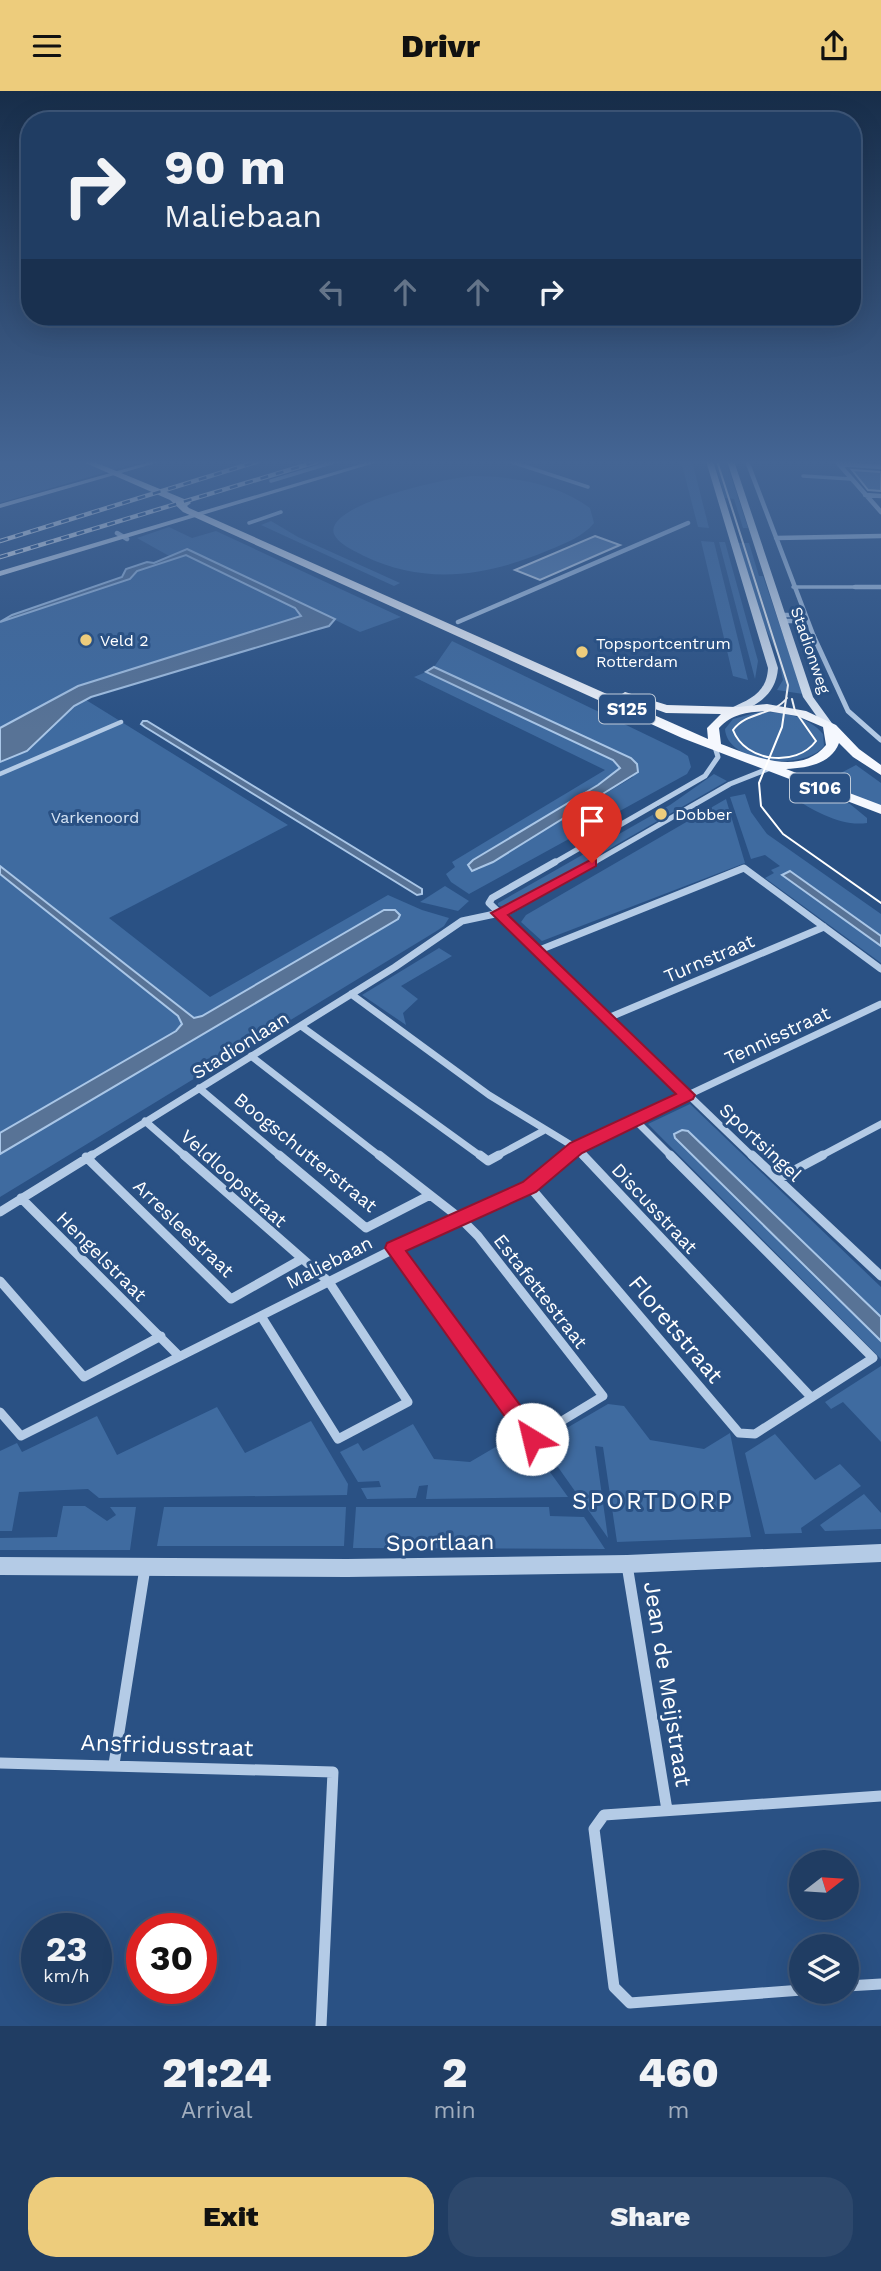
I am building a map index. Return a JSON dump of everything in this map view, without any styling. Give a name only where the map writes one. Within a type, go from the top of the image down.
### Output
[{"type":"main road","points":[[0,572],[70,551]]},
{"type":"main road","name":"S125","points":[[278,551],[715,747]]},
{"type":"main road","name":"S125","points":[[300,551],[653,706],[688,711],[734,710]]},
{"type":"main road","points":[[715,747],[713,728],[723,716],[755,701],[766,692],[772,682],[773,668],[737,551]]},
{"type":"main road","name":"Stadionweg","points":[[759,551],[808,697],[829,726],[853,751],[881,771]]},
{"type":"main road","name":"Stadionweg","points":[[734,710],[779,709],[829,726]]},
{"type":"main road","points":[[769,768],[808,762],[827,754],[833,745],[829,726]]},
{"type":"main road","name":"S106","points":[[715,747],[881,810]]},
{"type":"street","points":[[458,622],[622,551]]},
{"type":"street","name":"Stadionweg","points":[[781,551],[833,682],[848,711],[881,740]]},
{"type":"street","points":[[793,587],[881,587]]},
{"type":"street","points":[[781,618],[806,618]]},
{"type":"street","points":[[0,774],[121,722]]},
{"type":"street","points":[[498,913],[490,907],[492,898],[705,776],[718,757],[715,747]]},
{"type":"street","name":"Stadionlaan","points":[[0,1212],[301,1026],[448,933],[462,921],[509,911],[723,788],[769,768]]},
{"type":"street","points":[[537,951],[744,868],[881,969]]},
{"type":"street","name":"Sportsingel","points":[[498,913],[881,1276]]},
{"type":"street","name":"Turnstraat","points":[[608,1018],[824,927]]},
{"type":"street","name":"Discusstraat","points":[[351,994],[543,1131],[576,1148],[811,1397]]},
{"type":"street","name":"Tennisstraat","points":[[687,1095],[881,1004]]},
{"type":"street","points":[[301,1026],[488,1161],[543,1131]]},
{"type":"street","name":"Estafettestraat","points":[[251,1056],[478,1235],[603,1396],[532,1439],[394,1248]]},
{"type":"street","name":"Boogschutterstraat","points":[[199,1088],[366,1228],[430,1195]]},
{"type":"street","name":"Maliebaan","points":[[0,1412],[21,1436],[394,1248],[530,1187],[576,1148],[687,1095]]},
{"type":"street","points":[[635,1120],[873,1358],[811,1397]]},
{"type":"street","name":"Veldloopstraat","points":[[145,1121],[300,1260],[329,1282]]},
{"type":"street","points":[[778,1179],[881,1124]]},
{"type":"street","name":"Arresleestraat","points":[[86,1157],[232,1299],[300,1260]]},
{"type":"street","name":"Floretstraat","points":[[530,1187],[739,1433],[755,1434],[811,1397]]},
{"type":"street","name":"Hengelstraat","points":[[22,1198],[161,1336]]},
{"type":"street","points":[[0,1281],[84,1377],[161,1336],[179,1356]]},
{"type":"street","points":[[261,1316],[338,1439],[408,1402],[329,1282]]},
{"type":"street","name":"Sportlaan","points":[[0,1566],[627,1564],[881,1553]]},
{"type":"street","name":"Jean de Meijstraat","points":[[627,1564],[667,1810]]},
{"type":"street","points":[[114,1764],[145,1567]]},
{"type":"street","name":"Ansfridusstraat","points":[[0,1763],[333,1772],[321,2026]]},
{"type":"street","points":[[789,1991],[630,2003],[614,1987],[594,1829],[604,1815],[881,1796]]},
{"type":"street","points":[[859,1985],[881,1984]]},
{"type":"green space","points":[[161,551],[186,551],[171,557]]},
{"type":"green space","points":[[193,551],[260,551],[401,617],[360,632]]},
{"type":"green space","points":[[318,551],[330,551],[400,583],[394,586]]},
{"type":"green space","points":[[355,551],[546,551],[503,566],[457,574],[410,571]]},
{"type":"green space","points":[[703,551],[716,551],[748,680],[733,676]]},
{"type":"green space","points":[[721,551],[728,551],[758,661],[755,679]]},
{"type":"green space","points":[[740,551],[752,551],[759,576],[763,576],[803,694],[777,690],[783,680],[778,656],[759,613]]},
{"type":"green space","name":"Varkenoord","points":[[188,555],[321,618],[78,695],[288,825],[109,918],[210,997],[388,895],[449,918],[444,926],[435,932],[0,1197],[0,1154],[398,919],[400,915],[390,909],[384,910],[219,1006],[0,1146],[0,622],[130,579],[137,571]]},
{"type":"green space","points":[[452,641],[680,751],[688,756],[691,767],[687,774],[469,894],[451,882],[446,874],[455,867],[452,862],[605,770],[414,677],[426,672],[613,760],[621,768],[598,785],[473,860],[478,870],[633,777],[631,758],[434,667]]},
{"type":"green space","points":[[759,712],[785,714],[802,719],[823,734],[824,746],[801,759],[785,761],[768,760],[739,750],[729,741],[725,729],[733,719]]},
{"type":"green space","points":[[856,765],[881,783],[881,807],[818,785]]},
{"type":"green space","points":[[714,774],[727,781],[536,891],[504,908],[498,905],[670,805]]},
{"type":"green space","points":[[811,788],[850,804],[867,818],[867,823],[838,820],[792,797]]},
{"type":"green space","points":[[745,794],[751,812],[767,834],[881,914],[881,936],[790,872],[783,876],[881,946],[881,963],[765,878],[774,873],[771,870],[780,866],[765,855],[751,859],[730,797]]},
{"type":"green space","points":[[726,799],[745,863],[542,941],[521,922],[526,915]]},
{"type":"green space","points":[[445,886],[469,901],[458,911],[420,902]]},
{"type":"green space","points":[[439,948],[452,956],[401,986],[418,999],[403,1013],[406,1025],[362,995]]},
{"type":"green space","points":[[690,1104],[881,1287],[881,1317],[689,1131],[675,1138],[881,1341],[881,1359],[648,1124]]},
{"type":"green space","points":[[881,1366],[881,1442],[843,1402],[831,1409],[825,1402]]},
{"type":"green space","points":[[608,1404],[624,1406],[650,1440],[704,1449],[730,1433],[751,1537],[617,1542],[603,1447],[595,1446],[608,1538],[541,1443]]},
{"type":"green space","points":[[217,1407],[245,1453],[311,1421],[348,1484],[347,1495],[99,1498],[88,1489],[19,1492],[12,1531],[0,1531],[0,1451],[17,1443],[22,1452],[97,1416],[117,1455]]},
{"type":"green space","points":[[413,1424],[434,1459],[470,1462],[521,1432],[568,1497],[426,1499],[428,1485],[419,1486],[416,1498],[367,1499],[361,1488],[381,1487],[379,1481],[358,1482],[340,1452],[358,1443],[363,1451]]},
{"type":"green space","points":[[775,1434],[815,1480],[840,1464],[861,1486],[801,1528],[802,1533],[765,1534],[745,1453]]},
{"type":"green space","points":[[864,1494],[881,1513],[881,1529],[825,1531],[820,1525]]},
{"type":"green space","points":[[63,1506],[85,1506],[107,1521],[116,1515],[110,1507],[136,1507],[130,1550],[0,1550],[0,1538],[57,1537]]},
{"type":"green space","points":[[164,1507],[346,1507],[344,1546],[157,1546]]},
{"type":"green space","points":[[356,1507],[549,1507],[550,1516],[584,1517],[605,1549],[353,1548]]},
{"type":"shaded area","points":[[182,551],[192,551],[335,619],[329,626],[91,697],[74,706],[27,751],[0,762],[0,728],[78,686],[301,616],[295,608],[186,555],[137,571],[130,579],[0,622],[12,615],[122,577],[126,569],[147,562],[154,563]]},
{"type":"shaded area","points":[[434,667],[631,758],[637,764],[638,772],[493,862],[472,871],[468,865],[473,860],[598,785],[620,768],[613,760],[426,672]]},
{"type":"shaded area","points":[[143,721],[422,889],[422,894],[417,895],[145,727],[141,724]]},
{"type":"shaded area","points":[[0,866],[194,1018],[202,1016],[384,910],[395,910],[400,915],[398,919],[0,1154],[0,1133],[176,1031],[182,1024],[178,1016],[0,874]]},
{"type":"shaded area","points":[[790,871],[881,936],[881,946],[782,875]]},
{"type":"shaded area","points":[[682,1130],[688,1131],[881,1317],[881,1341],[675,1138],[674,1134]]},
{"type":"building","points":[[559,551],[606,551],[540,580],[515,570]]},
{"type":"tram line","points":[[746,551],[788,685],[786,699]]},
{"type":"tram line","points":[[770,757],[748,749],[739,741],[733,730],[745,720],[775,708],[786,699]]},
{"type":"tram line","points":[[770,757],[782,727],[786,699]]},
{"type":"tram line","points":[[770,757],[796,755],[807,750],[816,741],[795,711],[792,699]]},
{"type":"tram line","points":[[770,757],[759,783],[761,806],[783,834],[881,903]]},
{"type":"railway","points":[[0,557],[19,551]]},
{"type":"place","name":"Veld 2","points":[[86,640]]},
{"type":"place","name":"Topsportcentrum Rotterdam","points":[[582,652]]},
{"type":"place","name":"Dobber","points":[[661,814]]},
{"type":"district","name":"SPORTDORP","points":[[653,1501]]},
{"type":"route","points":[[532,1439],[394,1248],[530,1187],[576,1148],[687,1095],[498,913],[509,911],[592,863]]}]
